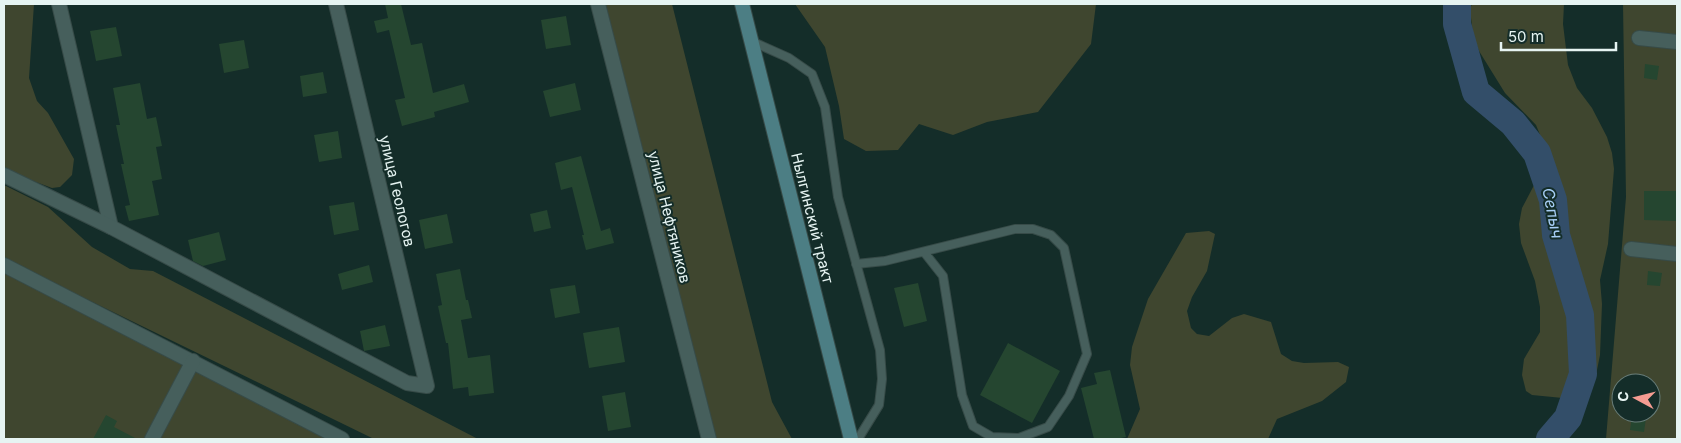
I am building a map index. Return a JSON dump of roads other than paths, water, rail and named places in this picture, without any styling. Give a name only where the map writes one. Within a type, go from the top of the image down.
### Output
[{"type":"main road","name":"Нылгинский тракт","points":[[742,4],[851,439]]},
{"type":"street","points":[[59,4],[111,227]]},
{"type":"street","name":"улица Геологов","points":[[111,227],[407,383],[427,386],[336,4]]},
{"type":"street","name":"улица Нефтяников","points":[[598,4],[709,439]]},
{"type":"street","points":[[1639,38],[1677,42]]},
{"type":"street","points":[[4,176],[111,227]]},
{"type":"street","points":[[1631,249],[1677,254]]},
{"type":"street","points":[[4,265],[342,439]]},
{"type":"street","points":[[152,439],[193,361]]},
{"type":"lane","points":[[752,40],[789,58],[812,74],[825,107],[838,197],[880,350],[882,379],[879,405],[858,439]]},
{"type":"lane","points":[[856,264],[885,261],[1015,229],[1033,229],[1051,235],[1064,248],[1087,354],[1069,396],[1048,427],[1019,438],[992,437],[973,426],[962,395],[943,276],[924,252]]},
{"type":"waterway","name":"Сепыч","points":[[1457,4],[1457,24],[1476,92],[1513,123],[1537,153],[1553,200],[1556,235],[1580,315],[1583,374],[1568,418],[1550,439]]}]
